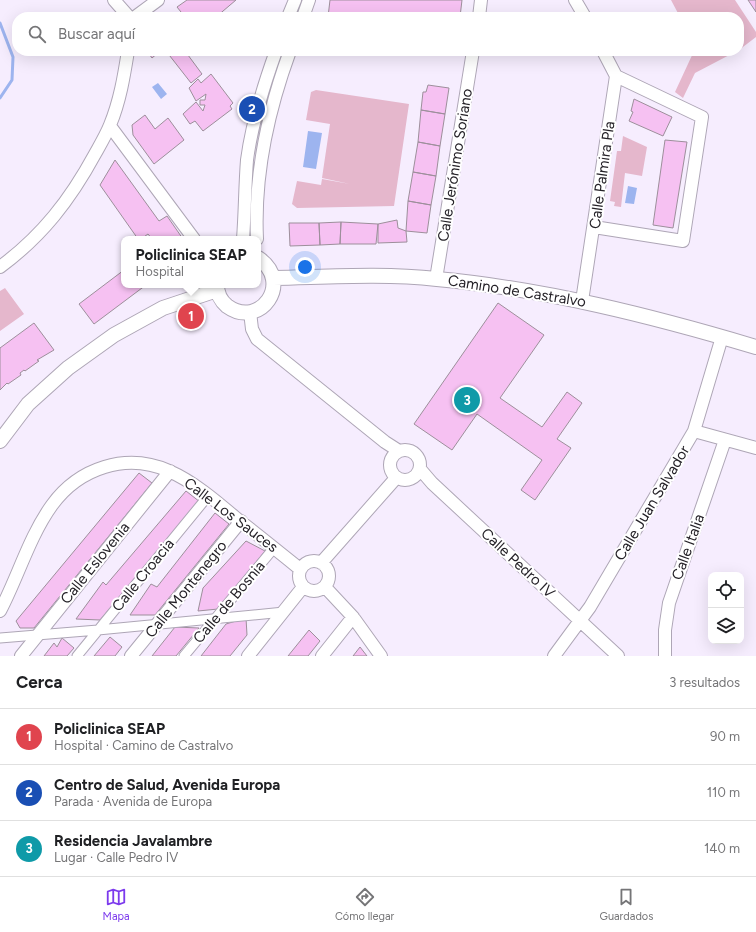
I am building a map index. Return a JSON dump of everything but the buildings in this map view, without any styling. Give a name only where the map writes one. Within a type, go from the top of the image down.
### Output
[{"type":"street","points":[[114,0],[125,12]]},
{"type":"street","points":[[142,12],[158,0]]},
{"type":"street","points":[[290,12],[294,0]]},
{"type":"street","points":[[305,12],[309,0]]},
{"type":"street","points":[[479,12],[481,0]]},
{"type":"street","points":[[575,0],[581,12]]},
{"type":"street","points":[[0,267],[18,254],[58,214],[84,175],[110,126],[123,78],[127,56]]},
{"type":"street","points":[[243,236],[246,174],[252,127],[260,96],[274,56]]},
{"type":"street","points":[[257,236],[258,209],[266,127],[274,96],[288,56]]},
{"type":"street","name":"Calle Jerónimo Soriano","points":[[436,279],[472,56]]},
{"type":"street","points":[[594,227],[683,241],[702,117],[616,76],[606,56]]},
{"type":"street","name":"Calle Palmira Pla","points":[[582,301],[616,76]]},
{"type":"street","points":[[110,126],[192,236]]},
{"type":"street","points":[[217,288],[225,305],[233,310],[250,312],[262,306],[271,296],[274,287],[270,270],[261,259]]},
{"type":"street","name":"Camino de Castralvo","points":[[273,278],[366,276],[436,279],[582,301],[756,347]]},
{"type":"street","points":[[0,441],[28,404],[68,368],[114,335],[163,308],[214,288]]},
{"type":"street","points":[[250,312],[252,329],[257,338],[385,442],[399,451]]},
{"type":"street","name":"Calle Juan Salvador","points":[[554,656],[581,620],[694,431],[722,337]]},
{"type":"street","points":[[694,431],[756,448]]},
{"type":"street","name":"Calle Italia","points":[[665,656],[665,630],[669,603],[725,440]]},
{"type":"street","points":[[409,450],[417,456],[420,469],[415,478],[405,481],[396,478],[390,471],[390,461],[395,453],[409,450]]},
{"type":"street","name":"Calle Los Sauces","points":[[0,611],[51,506],[68,486],[94,469],[112,465],[139,463],[170,471],[206,493],[300,569]]},
{"type":"street","name":"Calle Pedro IV","points":[[420,469],[432,483],[618,656]]},
{"type":"street","name":"Calle Eslovenia","points":[[20,656],[170,471]]},
{"type":"street","points":[[321,563],[396,478]]},
{"type":"street","name":"Calle Croacia","points":[[77,656],[204,501],[206,493]]},
{"type":"street","name":"Calle Montenegro","points":[[131,656],[241,521]]},
{"type":"street","name":"Calle de Bosnia","points":[[184,656],[274,548]]},
{"type":"street","points":[[312,561],[321,563],[329,574],[325,587],[316,591],[307,590],[303,587],[299,578],[300,569],[303,565],[312,561]]},
{"type":"street","points":[[248,656],[303,587]]},
{"type":"street","points":[[325,587],[353,617],[381,656]]},
{"type":"street","points":[[0,638],[284,612]]},
{"type":"street","points":[[322,656],[353,617]]},
{"type":"shaded area","points":[[671,0],[735,0],[743,12],[677,12]]},
{"type":"shaded area","points":[[744,14],[756,32],[756,37],[744,46]]},
{"type":"shaded area","points":[[692,56],[727,56],[695,73],[683,98],[675,92]]},
{"type":"shaded area","points":[[316,90],[409,104],[394,206],[297,208],[292,204],[297,181],[321,185],[322,179],[350,184],[322,178],[330,124],[306,120],[311,92]]},
{"type":"shaded area","points":[[623,136],[647,147],[642,176],[625,173],[621,207],[614,206],[615,202],[610,201],[617,151],[621,151]]},
{"type":"shaded area","points":[[5,288],[24,314],[0,331],[0,291]]},
{"type":"water","points":[[158,83],[167,94],[161,99],[152,87]]},
{"type":"water","points":[[308,131],[322,133],[316,169],[303,167]]},
{"type":"water","points":[[628,186],[637,188],[634,204],[625,203]]},
{"type":"waterway","points":[[0,23],[12,54]]},
{"type":"waterway","points":[[0,98],[12,80],[13,56]]},
{"type":"place","name":"Centro de Salud, Avenida Europa","points":[[252,109]]},
{"type":"place","name":"Policlinica SEAP","points":[[191,316]]},
{"type":"place","name":"Residencia Javalambre","points":[[467,400]]}]
